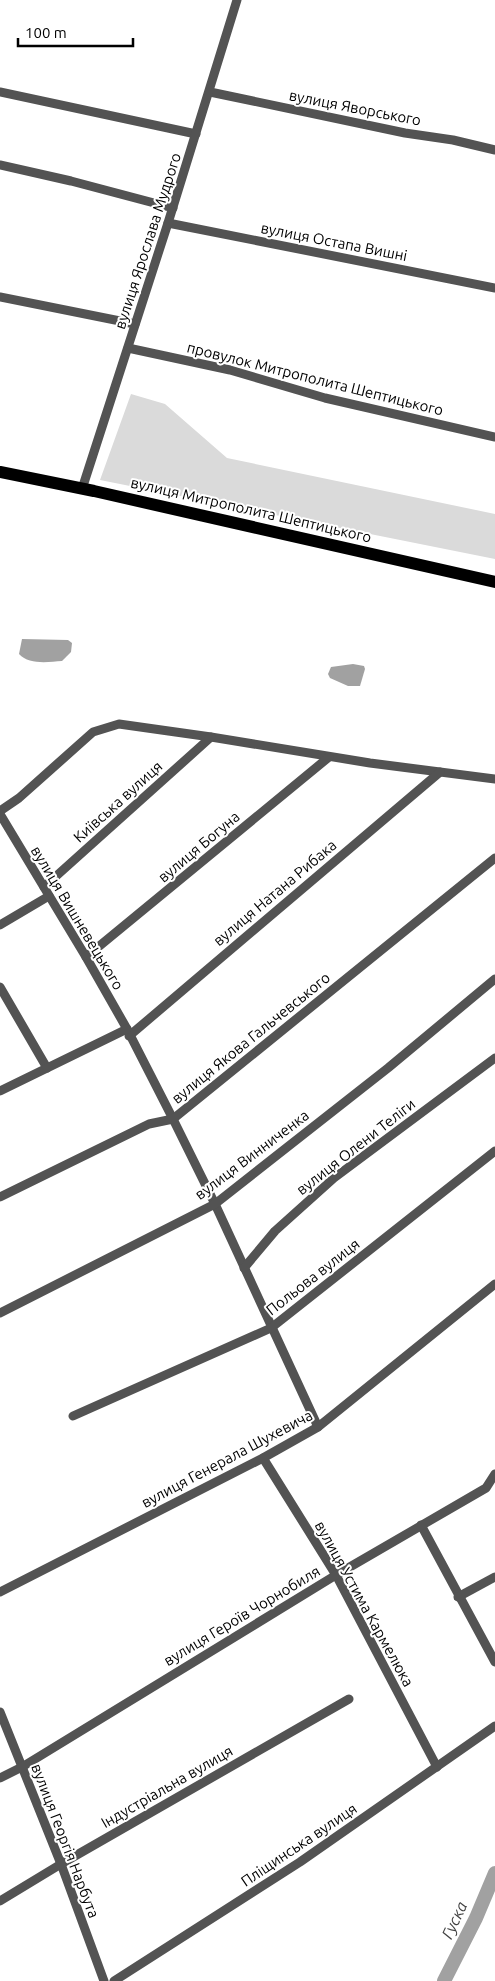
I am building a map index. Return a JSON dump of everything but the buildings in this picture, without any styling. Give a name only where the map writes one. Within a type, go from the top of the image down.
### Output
[{"type":"main road","name":"вулиця Митрополита Шептицького","points":[[0,472],[495,582]]},
{"type":"street","name":"вулиця Ярослава Мудрого","points":[[82,489],[238,0]]},
{"type":"street","points":[[0,92],[196,134]]},
{"type":"street","name":"вулиця Яворського","points":[[210,92],[396,132],[453,140],[495,150]]},
{"type":"street","points":[[0,165],[71,181],[173,208]]},
{"type":"street","name":"вулиця Остапа Вишні","points":[[168,223],[495,288]]},
{"type":"street","points":[[0,297],[135,324]]},
{"type":"street","name":"провулок Митрополита Шептицького","points":[[128,348],[230,370],[324,398],[495,437]]},
{"type":"street","points":[[0,813],[93,732],[119,724],[329,757],[495,779]]},
{"type":"street","name":"Київська вулиця","points":[[44,887],[211,737]]},
{"type":"street","name":"вулиця Богуна","points":[[86,957],[329,757]]},
{"type":"street","name":"вулиця Натана Рибака","points":[[0,1091],[128,1032],[440,772]]},
{"type":"street","name":"вулиця Вишневецького","points":[[0,813],[86,957],[128,1032]]},
{"type":"street","name":"вулиця Якова Гальчевського","points":[[0,1197],[150,1124],[173,1119],[495,858]]},
{"type":"street","points":[[0,925],[49,896]]},
{"type":"street","name":"вулиця Винниченка","points":[[0,1313],[215,1204],[388,1068],[495,980]]},
{"type":"street","points":[[0,987],[47,1068]]},
{"type":"street","points":[[128,1032],[215,1204],[318,1428]]},
{"type":"street","name":"вулиця Олени Теліги","points":[[244,1268],[275,1231],[334,1178],[495,1058]]},
{"type":"street","name":"Польова вулиця","points":[[73,1416],[272,1328],[495,1151]]},
{"type":"street","name":"вулиця Генерала Шухевича","points":[[0,1592],[264,1458],[318,1428],[495,1284]]},
{"type":"street","name":"вулиця Устима Кармелюка","points":[[264,1458],[336,1575],[436,1767]]},
{"type":"street","name":"вулиця Героїв Чорнобиля","points":[[0,1778],[22,1767],[336,1575],[486,1488],[495,1474]]},
{"type":"street","points":[[421,1525],[495,1662]]},
{"type":"street","points":[[458,1596],[495,1577]]},
{"type":"street","name":"Індустріальна вулиця","points":[[0,1901],[349,1699]]},
{"type":"street","name":"вулиця Георгія Нарбута","points":[[0,1712],[61,1864],[104,1981]]},
{"type":"street","name":"Пліщинська вулиця","points":[[119,1980],[300,1862],[495,1726]]},
{"type":"shaded area","points":[[131,394],[165,404],[227,458],[495,514],[495,559],[100,480]]},
{"type":"shaded area","points":[[22,639],[68,640],[72,643],[71,652],[62,661],[28,660],[19,654]]},
{"type":"shaded area","points":[[353,664],[364,666],[365,669],[360,686],[348,686],[330,678],[328,674],[331,667]]},
{"type":"waterway","name":"Гуска","points":[[444,1981],[476,1918],[495,1873]]}]
